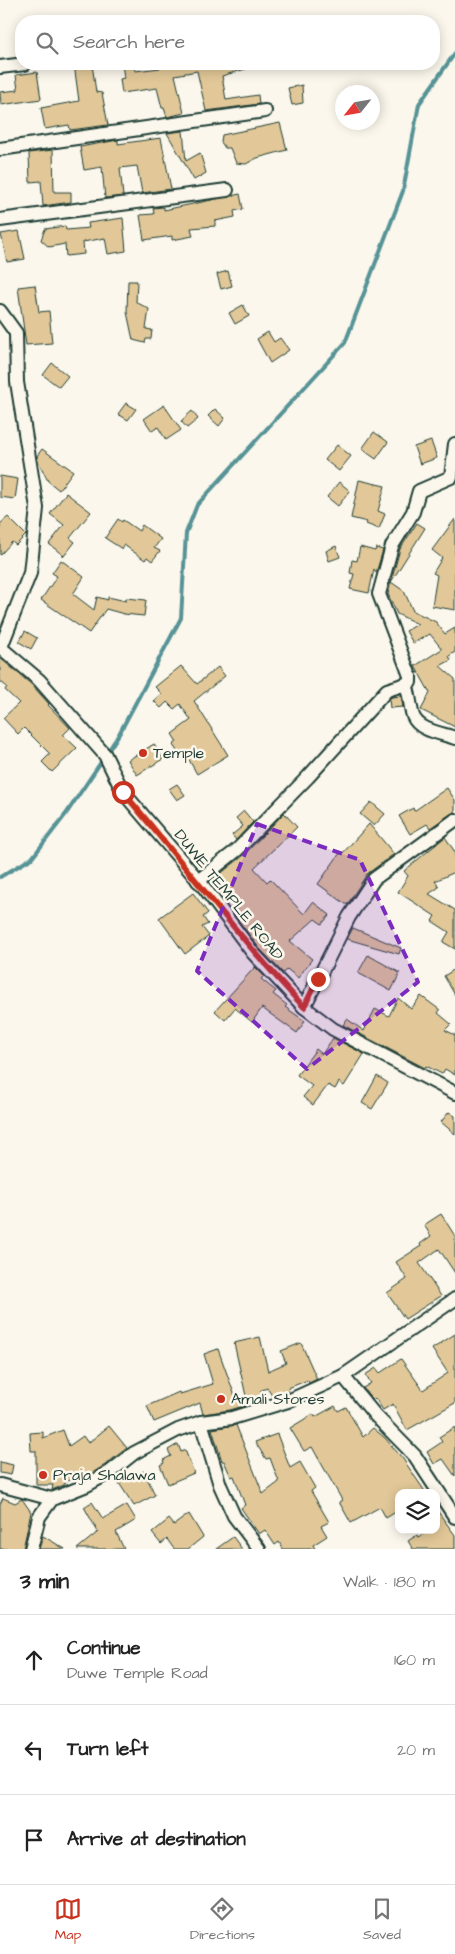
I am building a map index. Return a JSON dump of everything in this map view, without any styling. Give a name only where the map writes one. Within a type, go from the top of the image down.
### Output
[{"type":"street","points":[[0,68],[15,66]]},
{"type":"street","points":[[0,149],[265,111]]},
{"type":"street","points":[[0,220],[227,190]]},
{"type":"street","points":[[0,311],[16,333],[17,382],[37,508],[30,573],[0,647]]},
{"type":"street","points":[[198,881],[244,843],[308,777],[387,690],[410,682],[410,676],[379,594],[392,546],[413,512],[419,491],[451,477],[455,444]]},
{"type":"street","name":"DUWE TEMPLE ROAD","points":[[0,647],[39,680],[105,755],[123,792],[198,881],[253,953],[304,1007],[333,1029],[455,1093]]},
{"type":"street","points":[[406,684],[411,699],[413,716],[420,726],[455,738]]},
{"type":"street","points":[[304,1007],[349,917],[374,879],[455,820]]},
{"type":"street","points":[[31,1549],[39,1517],[52,1499],[87,1485],[110,1472],[134,1453],[178,1430],[201,1422],[232,1418],[288,1401],[343,1376],[455,1299]]},
{"type":"street","points":[[343,1376],[375,1415],[415,1456],[455,1517]]},
{"type":"street","points":[[201,1422],[220,1485],[234,1516],[259,1549]]},
{"type":"street","points":[[0,1484],[52,1499]]},
{"type":"highlighted area","points":[[257,824],[360,860],[418,982],[307,1069],[197,971]]},
{"type":"building","points":[[75,70],[93,70],[96,92],[102,93],[108,125],[70,130],[69,125],[45,129],[41,108],[79,101]]},
{"type":"building","points":[[123,70],[242,70],[222,76],[226,100],[258,95],[259,104],[206,111],[197,71],[175,75],[184,113],[167,117],[164,108],[162,108],[157,88],[122,93],[120,79],[124,78]]},
{"type":"building","points":[[37,72],[41,99],[1,105],[0,92],[18,90],[16,75]]},
{"type":"building","points":[[302,85],[303,103],[292,105],[288,88]]},
{"type":"building","points":[[280,123],[287,150],[257,158],[246,164],[236,163],[230,148],[225,148],[221,142],[222,135]]},
{"type":"building","points":[[183,131],[186,161],[200,153],[206,173],[194,180],[167,133]]},
{"type":"building","points":[[161,138],[171,189],[142,193],[137,166],[120,168],[123,196],[105,198],[102,167],[84,170],[80,147],[118,140],[118,144]]},
{"type":"building","points":[[53,150],[54,192],[71,192],[71,202],[43,206],[41,181],[30,182],[29,153]]},
{"type":"building","points":[[240,194],[243,209],[234,211],[235,217],[215,221],[215,226],[191,228],[193,236],[172,240],[172,236],[144,240],[140,215],[154,214],[153,208],[164,207],[164,210]]},
{"type":"building","points":[[123,218],[126,251],[108,254],[105,238],[83,242],[84,254],[66,256],[65,244],[49,247],[41,240],[45,229],[65,226],[66,230],[89,228],[88,223]]},
{"type":"building","points":[[19,231],[25,259],[7,262],[1,234]]},
{"type":"building","points":[[228,271],[232,286],[221,289],[217,274]]},
{"type":"building","points":[[128,281],[137,281],[136,302],[149,309],[146,329],[152,330],[151,339],[146,339],[145,343],[133,340],[127,312]]},
{"type":"building","points":[[35,285],[39,312],[49,311],[52,343],[26,345],[18,287]]},
{"type":"building","points":[[243,305],[249,316],[235,324],[229,313]]},
{"type":"building","points":[[268,332],[274,342],[280,338],[289,350],[270,363],[257,339]]},
{"type":"building","points":[[52,363],[68,376],[59,387],[43,375]]},
{"type":"building","points":[[126,403],[136,409],[128,420],[118,414]]},
{"type":"building","points":[[164,405],[181,430],[166,440],[158,427],[152,431],[144,419]]},
{"type":"building","points":[[215,409],[225,418],[219,426],[208,416]]},
{"type":"building","points":[[192,411],[198,419],[187,428],[181,421]]},
{"type":"building","points":[[374,432],[388,442],[376,459],[362,449]]},
{"type":"building","points":[[431,441],[437,458],[420,464],[414,447]]},
{"type":"building","points":[[337,445],[351,456],[339,471],[325,460]]},
{"type":"building","points":[[42,449],[73,471],[59,490],[48,481],[38,461],[37,456]]},
{"type":"building","points":[[0,476],[18,479],[15,499],[0,497]]},
{"type":"building","points":[[359,480],[385,486],[378,511],[385,514],[379,529],[366,524],[367,522],[351,518]]},
{"type":"building","points":[[339,482],[350,491],[338,506],[327,497]]},
{"type":"building","points":[[66,493],[91,512],[70,538],[75,542],[64,556],[49,544],[64,525],[50,514]]},
{"type":"building","points":[[8,517],[26,535],[16,545],[12,542],[0,555],[0,524]]},
{"type":"building","points":[[118,519],[122,522],[123,520],[139,531],[142,525],[161,539],[154,548],[160,551],[152,561],[147,557],[145,560],[124,545],[122,549],[105,538]]},
{"type":"building","points":[[455,519],[455,610],[432,606],[437,575],[433,573],[442,558],[432,550]]},
{"type":"building","points":[[417,523],[425,528],[391,582],[400,549]]},
{"type":"building","points":[[336,546],[340,557],[329,561],[326,551]]},
{"type":"building","points":[[360,547],[375,551],[376,548],[383,550],[376,573],[374,569],[369,593],[350,589],[354,574],[350,573],[352,560],[357,561]]},
{"type":"building","points":[[61,560],[84,577],[73,594],[94,610],[97,597],[108,600],[108,597],[126,601],[126,598],[146,600],[144,616],[124,614],[106,609],[89,633],[41,600],[57,576],[52,573]]},
{"type":"building","points":[[391,582],[404,591],[413,611],[436,622],[445,634],[455,628],[455,652],[449,656],[451,660],[440,666],[455,679],[455,727],[421,710],[430,693],[415,666],[442,649],[430,634],[413,643],[406,631],[418,624],[397,614],[388,594]]},
{"type":"building","points":[[25,631],[37,638],[31,649],[19,642]]},
{"type":"building","points":[[0,658],[32,685],[70,728],[63,735],[77,748],[52,772],[42,762],[50,754],[24,728],[18,734],[3,718],[19,703],[5,690],[7,687],[0,681]]},
{"type":"building","points":[[181,666],[197,684],[218,667],[225,676],[194,701],[228,755],[197,774],[184,751],[179,754],[173,745],[177,742],[172,734],[191,720],[180,704],[174,709],[167,702],[161,708],[154,701],[162,694],[155,687]]},
{"type":"building","points":[[401,696],[403,707],[390,708],[389,699]]},
{"type":"building","points":[[154,744],[163,759],[137,775],[128,760]]},
{"type":"building","points":[[177,784],[185,795],[177,800],[169,789]]},
{"type":"building","points":[[447,788],[455,800],[455,811],[430,828],[427,824],[410,834],[399,816],[413,808],[414,811]]},
{"type":"building","points":[[371,802],[385,814],[374,826],[360,814]]},
{"type":"building","points":[[244,811],[253,822],[236,840],[232,835],[243,826],[236,818]]},
{"type":"building","points":[[284,813],[297,827],[254,868],[267,882],[270,879],[304,914],[313,902],[330,915],[322,924],[315,919],[290,941],[312,959],[298,978],[287,969],[283,973],[259,948],[233,913],[239,908],[215,878],[243,856]]},
{"type":"building","points":[[369,824],[394,854],[367,874],[347,905],[318,884],[340,853],[342,854]]},
{"type":"building","points":[[445,837],[455,852],[455,872],[435,881],[439,887],[429,894],[455,910],[455,949],[443,942],[449,932],[432,921],[435,916],[398,892],[408,876],[404,871]]},
{"type":"building","points":[[193,893],[208,913],[203,917],[208,924],[202,927],[209,936],[185,954],[159,918]]},
{"type":"building","points":[[353,928],[401,948],[399,954],[347,939]]},
{"type":"building","points":[[368,955],[400,973],[391,991],[358,973]]},
{"type":"building","points":[[255,967],[264,976],[261,979],[276,991],[273,994],[287,1005],[285,1007],[305,1021],[297,1033],[262,1008],[252,1022],[235,1008],[225,1020],[215,1011]]},
{"type":"building","points":[[455,969],[455,995],[444,976]]},
{"type":"building","points":[[421,996],[440,1010],[438,1013],[451,1024],[445,1030],[455,1035],[455,1075],[445,1069],[442,1074],[426,1066],[425,1068],[343,1025],[347,1019],[364,1031],[375,1009],[389,1016],[398,998],[411,1009]]},
{"type":"building","points":[[333,1038],[364,1054],[344,1086],[339,1082],[335,1089],[328,1085],[313,1105],[303,1097],[312,1086],[297,1075],[316,1049],[322,1054]]},
{"type":"building","points":[[377,1076],[388,1083],[372,1109],[362,1103]]},
{"type":"building","points":[[449,1112],[455,1116],[455,1134],[441,1122]]},
{"type":"building","points":[[441,1214],[455,1236],[455,1273],[439,1249],[419,1263],[441,1296],[405,1319],[387,1293],[407,1279],[396,1262],[421,1246],[420,1244],[431,1236],[424,1225]]},
{"type":"building","points":[[455,1334],[455,1403],[407,1430],[393,1404],[383,1410],[375,1398],[373,1400],[363,1388],[371,1383],[365,1375],[376,1368],[380,1373],[401,1359],[423,1390],[448,1373],[432,1349]]},
{"type":"building","points":[[260,1337],[268,1371],[286,1363],[281,1351],[301,1343],[317,1379],[309,1383],[308,1380],[288,1388],[289,1391],[273,1397],[267,1388],[260,1391],[264,1400],[230,1410],[203,1414],[200,1403],[154,1422],[147,1406],[179,1392],[180,1394],[213,1384],[204,1354],[218,1349],[236,1399],[246,1396],[234,1343]]},
{"type":"building","points":[[335,1406],[338,1411],[346,1407],[363,1437],[373,1428],[385,1438],[403,1459],[423,1489],[395,1489],[395,1512],[386,1518],[380,1507],[351,1523],[339,1502],[342,1500],[312,1447],[304,1451],[290,1428],[313,1414],[315,1417]]},
{"type":"building","points":[[236,1425],[263,1494],[279,1482],[270,1458],[266,1459],[255,1442],[277,1434],[290,1468],[300,1462],[315,1488],[311,1491],[329,1522],[321,1526],[327,1536],[313,1545],[315,1549],[283,1549],[279,1542],[275,1545],[265,1530],[259,1534],[241,1508],[245,1505],[234,1476],[231,1477],[224,1461],[222,1461],[212,1429]]},
{"type":"building","points":[[109,1426],[127,1448],[89,1475],[66,1481],[64,1485],[52,1490],[53,1485],[36,1485],[36,1451],[31,1451],[30,1433],[43,1432],[43,1438],[63,1430],[69,1446],[83,1436],[88,1443]]},
{"type":"building","points":[[455,1427],[455,1476],[443,1459],[434,1464],[427,1452],[442,1442],[439,1437]]},
{"type":"building","points":[[178,1444],[181,1452],[185,1450],[194,1473],[168,1484],[160,1465],[164,1463],[163,1460],[171,1456],[168,1450]]},
{"type":"building","points":[[0,1462],[13,1465],[11,1475],[0,1473]]},
{"type":"building","points":[[144,1471],[155,1495],[134,1506],[119,1483]]},
{"type":"building","points":[[3,1498],[15,1503],[22,1499],[31,1512],[23,1549],[0,1549],[0,1504]]},
{"type":"building","points":[[92,1502],[103,1519],[127,1505],[136,1520],[116,1532],[124,1549],[77,1549],[98,1532],[84,1507]]},
{"type":"building","points":[[189,1514],[203,1537],[188,1549],[174,1549],[167,1539],[161,1544],[152,1533],[169,1519],[174,1525]]},
{"type":"building","points":[[440,1514],[455,1535],[455,1549],[413,1549],[408,1541],[417,1535],[418,1537],[423,1534],[440,1534]]},
{"type":"building","points":[[43,1536],[65,1549],[39,1549]]},
{"type":"building","points":[[233,1537],[242,1549],[216,1549]]},
{"type":"waterway","points":[[107,753],[181,618],[186,533],[197,505],[345,343],[403,191],[419,104],[455,53]]},
{"type":"waterway","points":[[0,877],[32,858],[66,814],[103,759]]},
{"type":"place","name":"Temple","points":[[143,753]]},
{"type":"place","name":"Amali Stores","points":[[221,1399]]},
{"type":"place","name":"Praja Shalawa","points":[[43,1475]]},
{"type":"route","points":[[123,792],[202,886],[253,953],[304,1007],[318,979]]}]
